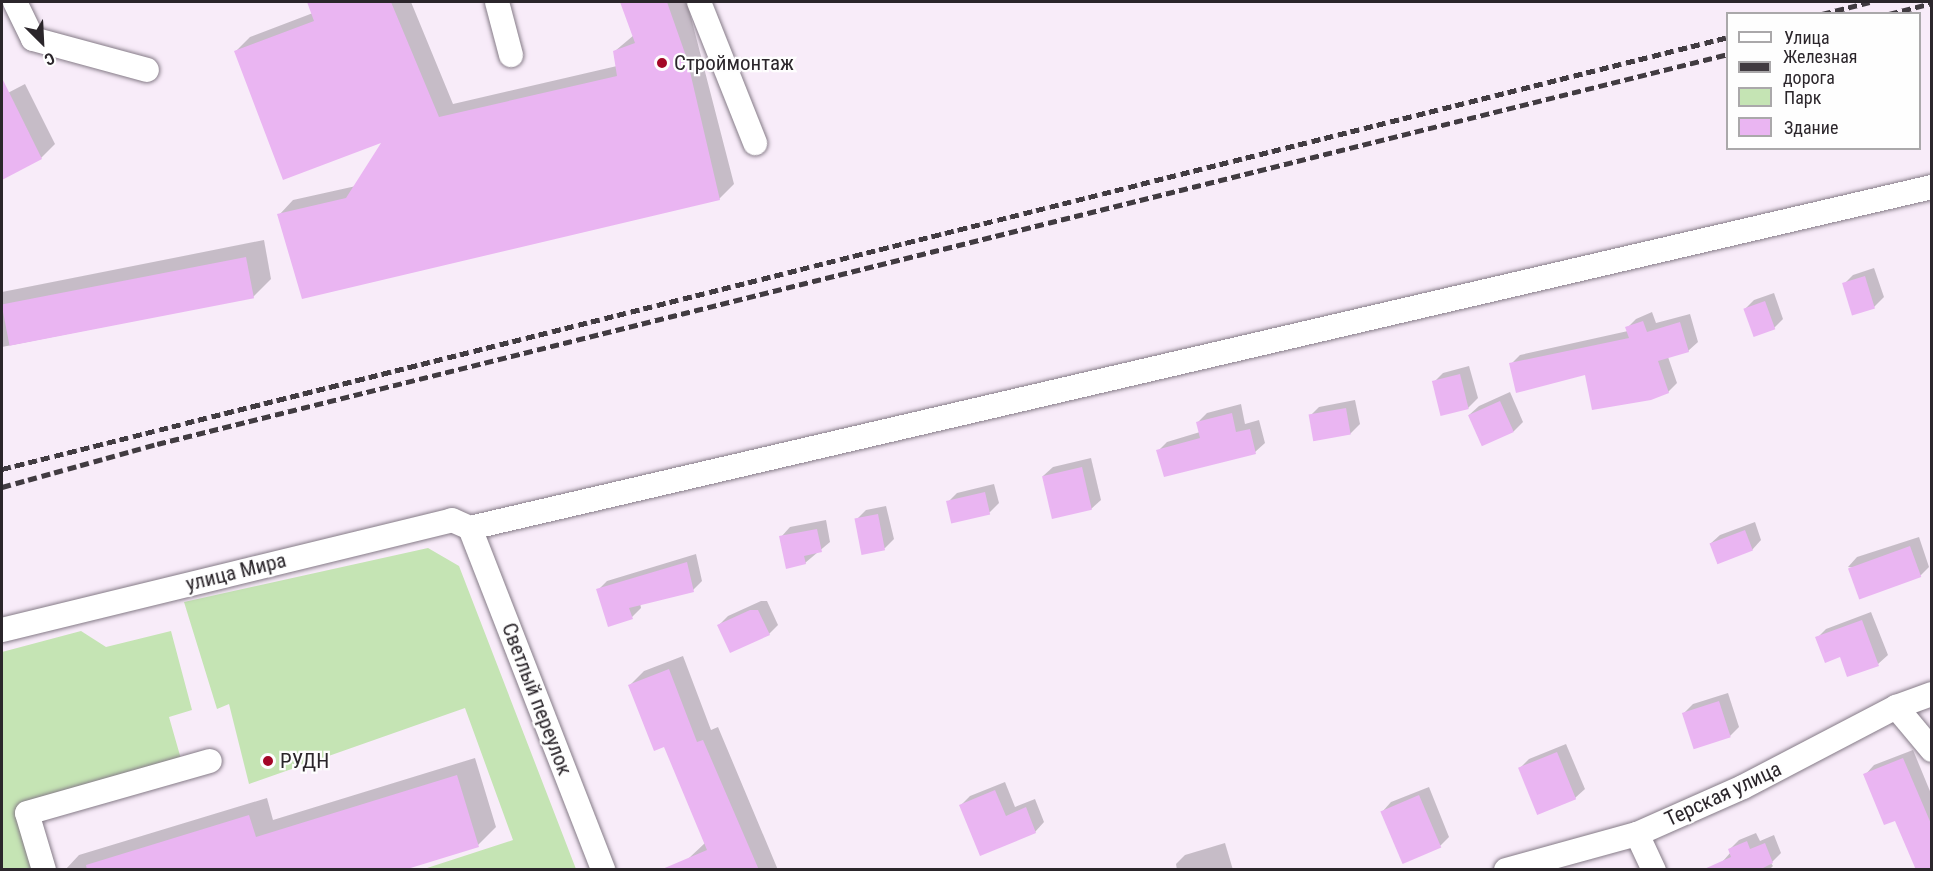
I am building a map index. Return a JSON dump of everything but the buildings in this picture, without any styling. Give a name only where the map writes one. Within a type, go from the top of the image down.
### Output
[{"type":"street","points":[[15,2],[33,39],[147,70]]},
{"type":"street","points":[[497,2],[511,55]]},
{"type":"street","points":[[699,2],[754,143]]},
{"type":"street","points":[[470,528],[1932,187]]},
{"type":"street","name":"улица Мира","points":[[2,630],[452,520],[470,528]]},
{"type":"street","name":"Светлый переулок","points":[[470,528],[603,870]]},
{"type":"street","name":"Терская улица","points":[[1506,870],[1638,834],[1743,787],[1896,707],[1932,694]]},
{"type":"street","points":[[1896,707],[1932,750]]},
{"type":"street","points":[[44,870],[27,813],[210,761]]},
{"type":"street","points":[[1638,834],[1654,870]]},
{"type":"green space","points":[[428,548],[459,566],[576,869],[424,869],[513,840],[465,708],[249,784],[229,704],[217,709],[184,602]]},
{"type":"green space","points":[[81,631],[106,647],[171,631],[192,710],[169,717],[181,759],[17,808],[35,869],[2,870],[2,652]]},
{"type":"railway","points":[[1830,12],[1870,2]]},
{"type":"railway","points":[[1897,12],[1932,3]]},
{"type":"railway","points":[[2,469],[1726,38]]},
{"type":"railway","points":[[2,487],[157,444],[1726,54]]},
{"type":"place","name":"Строймонтаж","points":[[662,63]]},
{"type":"place","name":"РУДН","points":[[268,761]]}]
